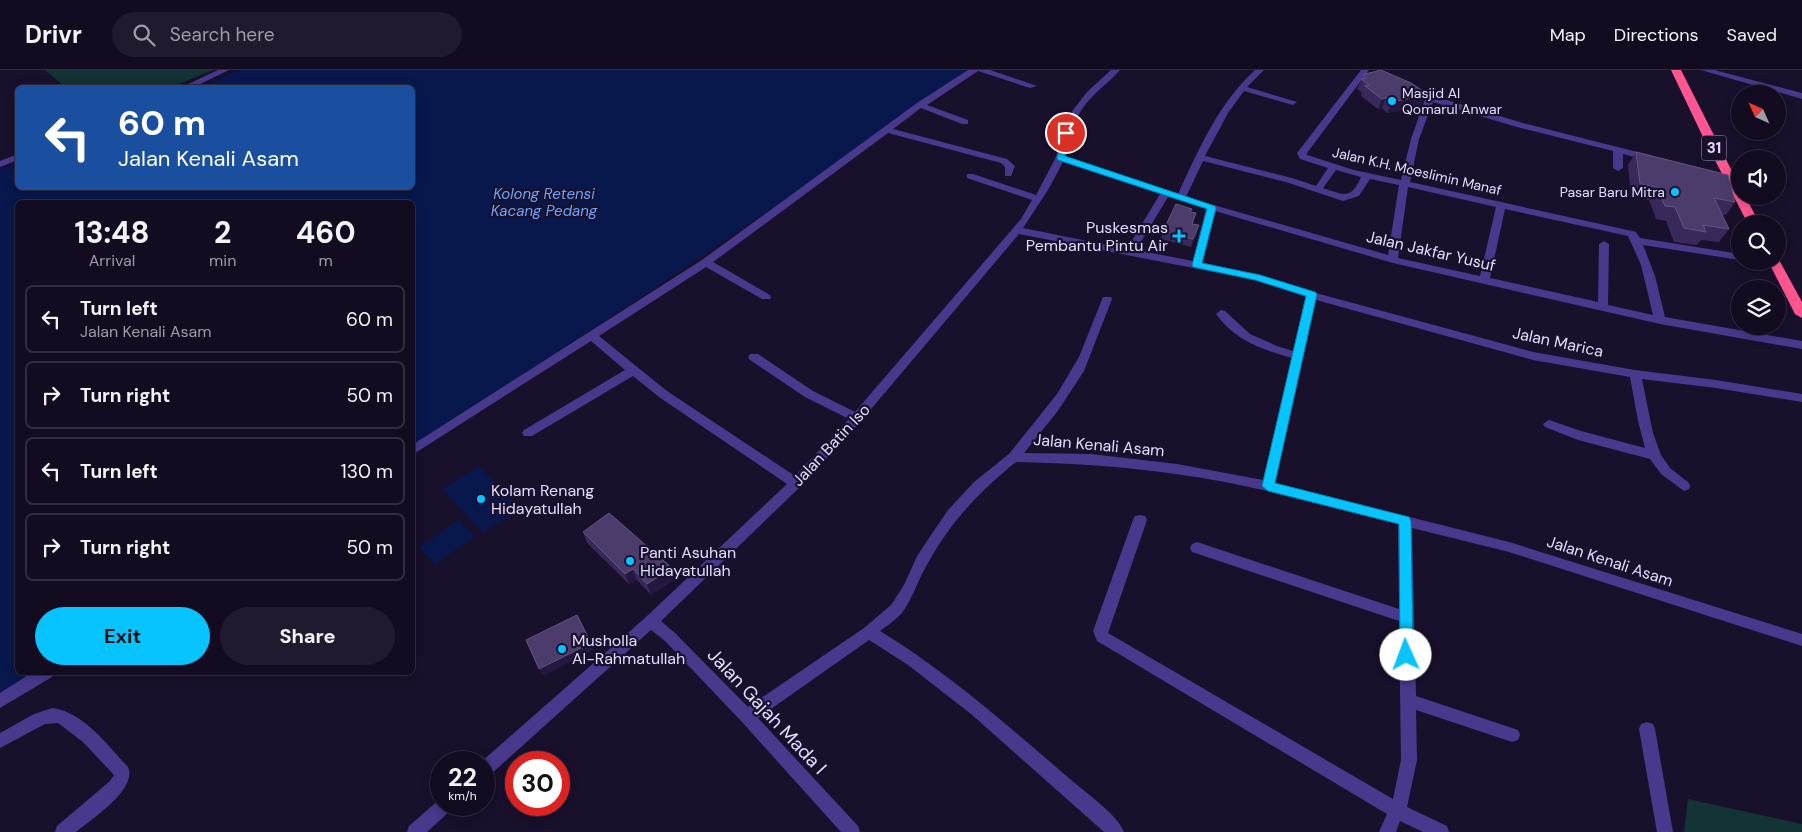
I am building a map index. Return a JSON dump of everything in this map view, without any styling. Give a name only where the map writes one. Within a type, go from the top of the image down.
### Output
[{"type":"highway","name":"31","points":[[1676,70],[1723,174],[1748,215]]},
{"type":"highway","points":[[1779,270],[1802,314]]},
{"type":"street","points":[[191,85],[225,70]]},
{"type":"street","points":[[415,449],[706,262],[920,105],[974,70]]},
{"type":"street","points":[[981,70],[1033,86]]},
{"type":"street","name":"Jalan Batin Iso","points":[[495,760],[651,621],[796,483],[857,418],[1016,230],[1038,198],[1061,158],[1066,133],[1082,102],[1116,70]]},
{"type":"street","points":[[1181,198],[1219,121],[1242,88],[1260,70]]},
{"type":"street","points":[[1705,70],[1802,96]]},
{"type":"street","name":"Jalan K.H. Moeslimin Manaf","points":[[1368,71],[1302,153],[1302,157],[1333,167],[1634,238],[1731,254]]},
{"type":"street","points":[[1400,85],[1430,98],[1520,125],[1661,161]]},
{"type":"street","points":[[1242,88],[1293,102]]},
{"type":"street","points":[[1393,260],[1401,198],[1415,138],[1430,98]]},
{"type":"street","points":[[920,105],[966,122]]},
{"type":"street","points":[[888,130],[1004,161],[1010,166],[1008,174]]},
{"type":"street","points":[[1618,150],[1618,168]]},
{"type":"street","points":[[0,164],[15,158]]},
{"type":"street","name":"Jalan Jakfar Yusuf","points":[[1061,158],[1212,208],[1393,260],[1660,320],[1802,345]]},
{"type":"street","points":[[1200,158],[1348,198],[1361,190],[1367,175]]},
{"type":"street","points":[[1318,189],[1333,167]]},
{"type":"street","points":[[970,176],[1038,198]]},
{"type":"street","points":[[1130,252],[1165,193]]},
{"type":"street","points":[[1484,280],[1500,205]]},
{"type":"street","points":[[1016,230],[1197,265],[1212,208]]},
{"type":"street","points":[[1634,238],[1648,269],[1660,320]]},
{"type":"street","points":[[1603,307],[1604,244]]},
{"type":"street","points":[[706,262],[766,297]]},
{"type":"street","name":"Jalan Marica","points":[[1197,265],[1257,277],[1533,356],[1635,374],[1716,384],[1802,398]]},
{"type":"street","points":[[1268,486],[1312,294]]},
{"type":"street","points":[[1013,457],[1049,415],[1080,366],[1106,299]]},
{"type":"street","points":[[1221,314],[1246,337],[1273,349],[1298,356]]},
{"type":"street","points":[[591,336],[706,424],[796,483]]},
{"type":"street","points":[[754,357],[809,394],[857,418]]},
{"type":"street","points":[[528,433],[634,370]]},
{"type":"street","points":[[1635,374],[1649,442],[1654,455],[1666,472],[1684,486]]},
{"type":"street","points":[[1549,424],[1578,435],[1654,455]]},
{"type":"street","name":"Jalan Kenali Asam","points":[[747,717],[869,632],[896,609],[922,560],[953,514],[979,485],[1013,457],[1090,459],[1177,469],[1268,486],[1509,547],[1802,640]]},
{"type":"street","points":[[1140,520],[1100,631],[1102,637],[1397,811],[1441,832]]},
{"type":"street","points":[[1387,832],[1401,801],[1408,760],[1405,521]]},
{"type":"street","points":[[1197,548],[1405,617]]},
{"type":"street","name":"Jalan Gajah Mada I","points":[[651,621],[670,637],[747,717],[852,832]]},
{"type":"street","points":[[869,632],[904,652],[949,686],[1021,746],[1116,832]]},
{"type":"street","points":[[0,701],[42,675]]},
{"type":"street","points":[[1408,700],[1512,735]]},
{"type":"street","points":[[0,742],[43,718],[58,715],[86,732],[122,772],[121,780],[116,787],[62,832]]},
{"type":"street","points":[[1647,729],[1665,832]]},
{"type":"street","points":[[415,832],[432,816]]},
{"type":"green space","points":[[45,70],[213,70],[176,85],[63,85]]},
{"type":"green space","points":[[1688,799],[1802,824],[1802,832],[1684,832]]},
{"type":"water","name":"Kolong Retensi Kacang Pedang","points":[[239,70],[970,70],[921,102],[688,266],[415,444],[415,200],[15,200],[15,675],[33,675],[0,694],[0,169],[15,164],[15,190],[415,190],[415,85],[205,85]]},
{"type":"water","name":"Kolam Renang Hidayatullah","points":[[479,466],[521,509],[483,533],[442,489]]},
{"type":"water","name":"Kolam Renang Hidayatullah","points":[[459,520],[475,537],[435,564],[419,547]]},
{"type":"building","points":[[1381,70],[1411,83],[1426,93],[1421,96],[1392,102],[1386,98],[1382,99],[1365,86],[1369,85],[1361,79],[1366,78],[1363,76],[1365,74]]},
{"type":"building","points":[[1636,152],[1728,175],[1731,187],[1731,201],[1714,198],[1729,229],[1703,225],[1706,232],[1684,228],[1675,207],[1665,206],[1657,187],[1640,184]]},
{"type":"building","points":[[1176,204],[1192,209],[1190,212],[1196,213],[1192,224],[1199,225],[1193,239],[1163,231]]},
{"type":"building","name":"Panti Asuhan Hidayatullah","points":[[609,513],[672,568],[647,584],[633,569],[625,574],[583,532]]},
{"type":"building","name":"Musholla Al-Rahmatullah","points":[[577,615],[591,643],[539,669],[526,640]]},
{"type":"place","name":"Masjid Al Qomarul Anwar","points":[[1392,101]]},
{"type":"place","name":"Pasar Baru Mitra","points":[[1675,192]]},
{"type":"place","name":"Puskesmas Pembantu Pintu Air","points":[[1179,236]]},
{"type":"place","name":"Kolam Renang Hidayatullah","points":[[481,499]]},
{"type":"place","name":"Panti Asuhan Hidayatullah","points":[[630,561]]},
{"type":"place","name":"Musholla Al-Rahmatullah","points":[[562,649]]},
{"type":"route","points":[[1066,133],[1061,158],[1212,208],[1197,265],[1269,280],[1312,294],[1268,486],[1405,521],[1406,655]]}]
